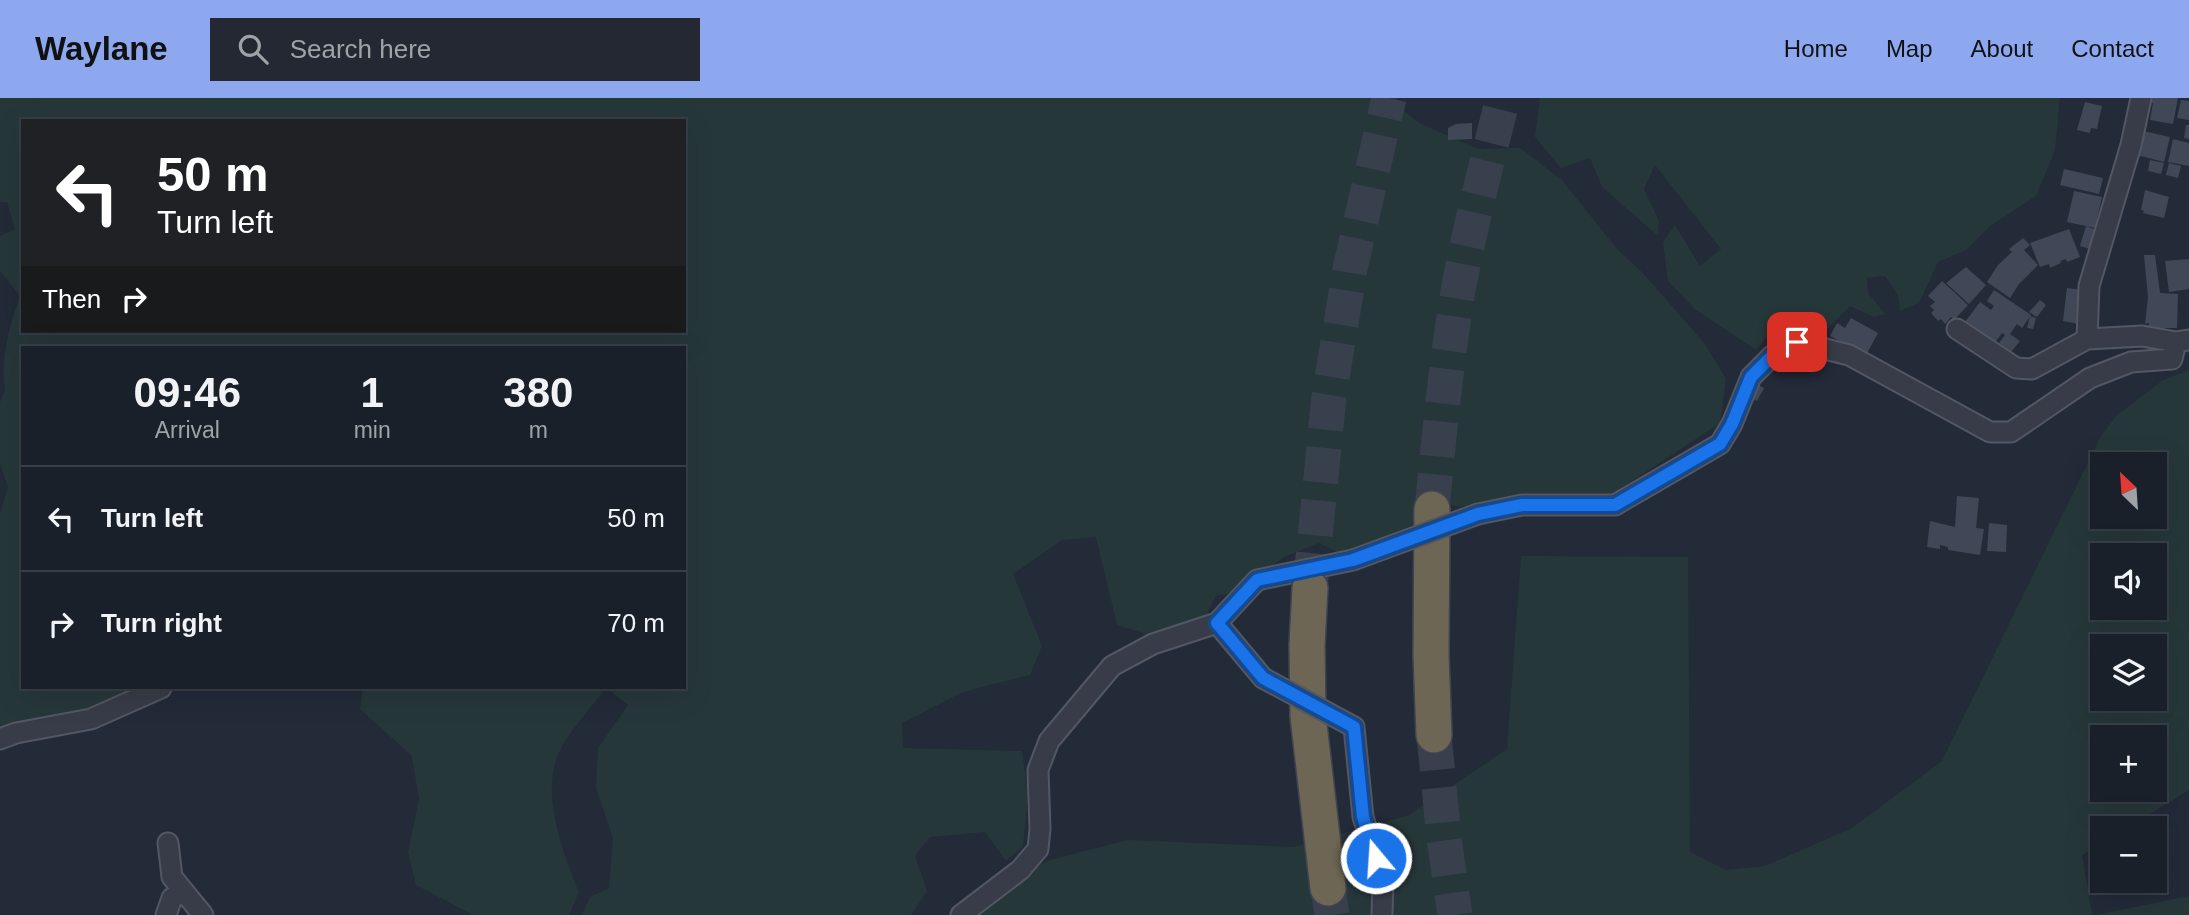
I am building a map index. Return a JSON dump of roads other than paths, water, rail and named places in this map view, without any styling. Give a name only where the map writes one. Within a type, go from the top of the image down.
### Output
[{"type":"highway","points":[[1432,509],[1434,735]]},
{"type":"highway","points":[[1310,588],[1307,645],[1308,716],[1328,888]]},
{"type":"street","points":[[2087,339],[2089,286],[2131,145],[2141,98]]},
{"type":"street","points":[[961,915],[1020,870],[1038,849],[1038,769],[1049,741],[1112,666],[1153,644],[1217,623],[1257,580],[1353,560],[1478,514],[1522,505],[1615,505],[1720,444],[1732,424],[1751,377],[1773,355],[1797,342],[1849,355],[1990,432],[2011,432],[2090,378],[2132,362],[2172,359],[2183,341],[2142,336],[2087,339],[2032,369],[2016,368],[1957,329]]},
{"type":"street","points":[[1217,623],[1263,678],[1354,727],[1363,817],[1383,879],[1382,915]]},
{"type":"street","points":[[0,738],[91,719],[159,689]]},
{"type":"street","points":[[168,843],[172,877],[202,915]]},
{"type":"street","points":[[166,915],[172,898],[184,892]]},
{"type":"tunnel","points":[[1310,588],[1329,396],[1350,269],[1389,98]]},
{"type":"tunnel","points":[[1432,509],[1446,373],[1458,291],[1503,98]]},
{"type":"tunnel","points":[[1434,735],[1455,915]]},
{"type":"tunnel","points":[[1328,888],[1332,915]]}]
